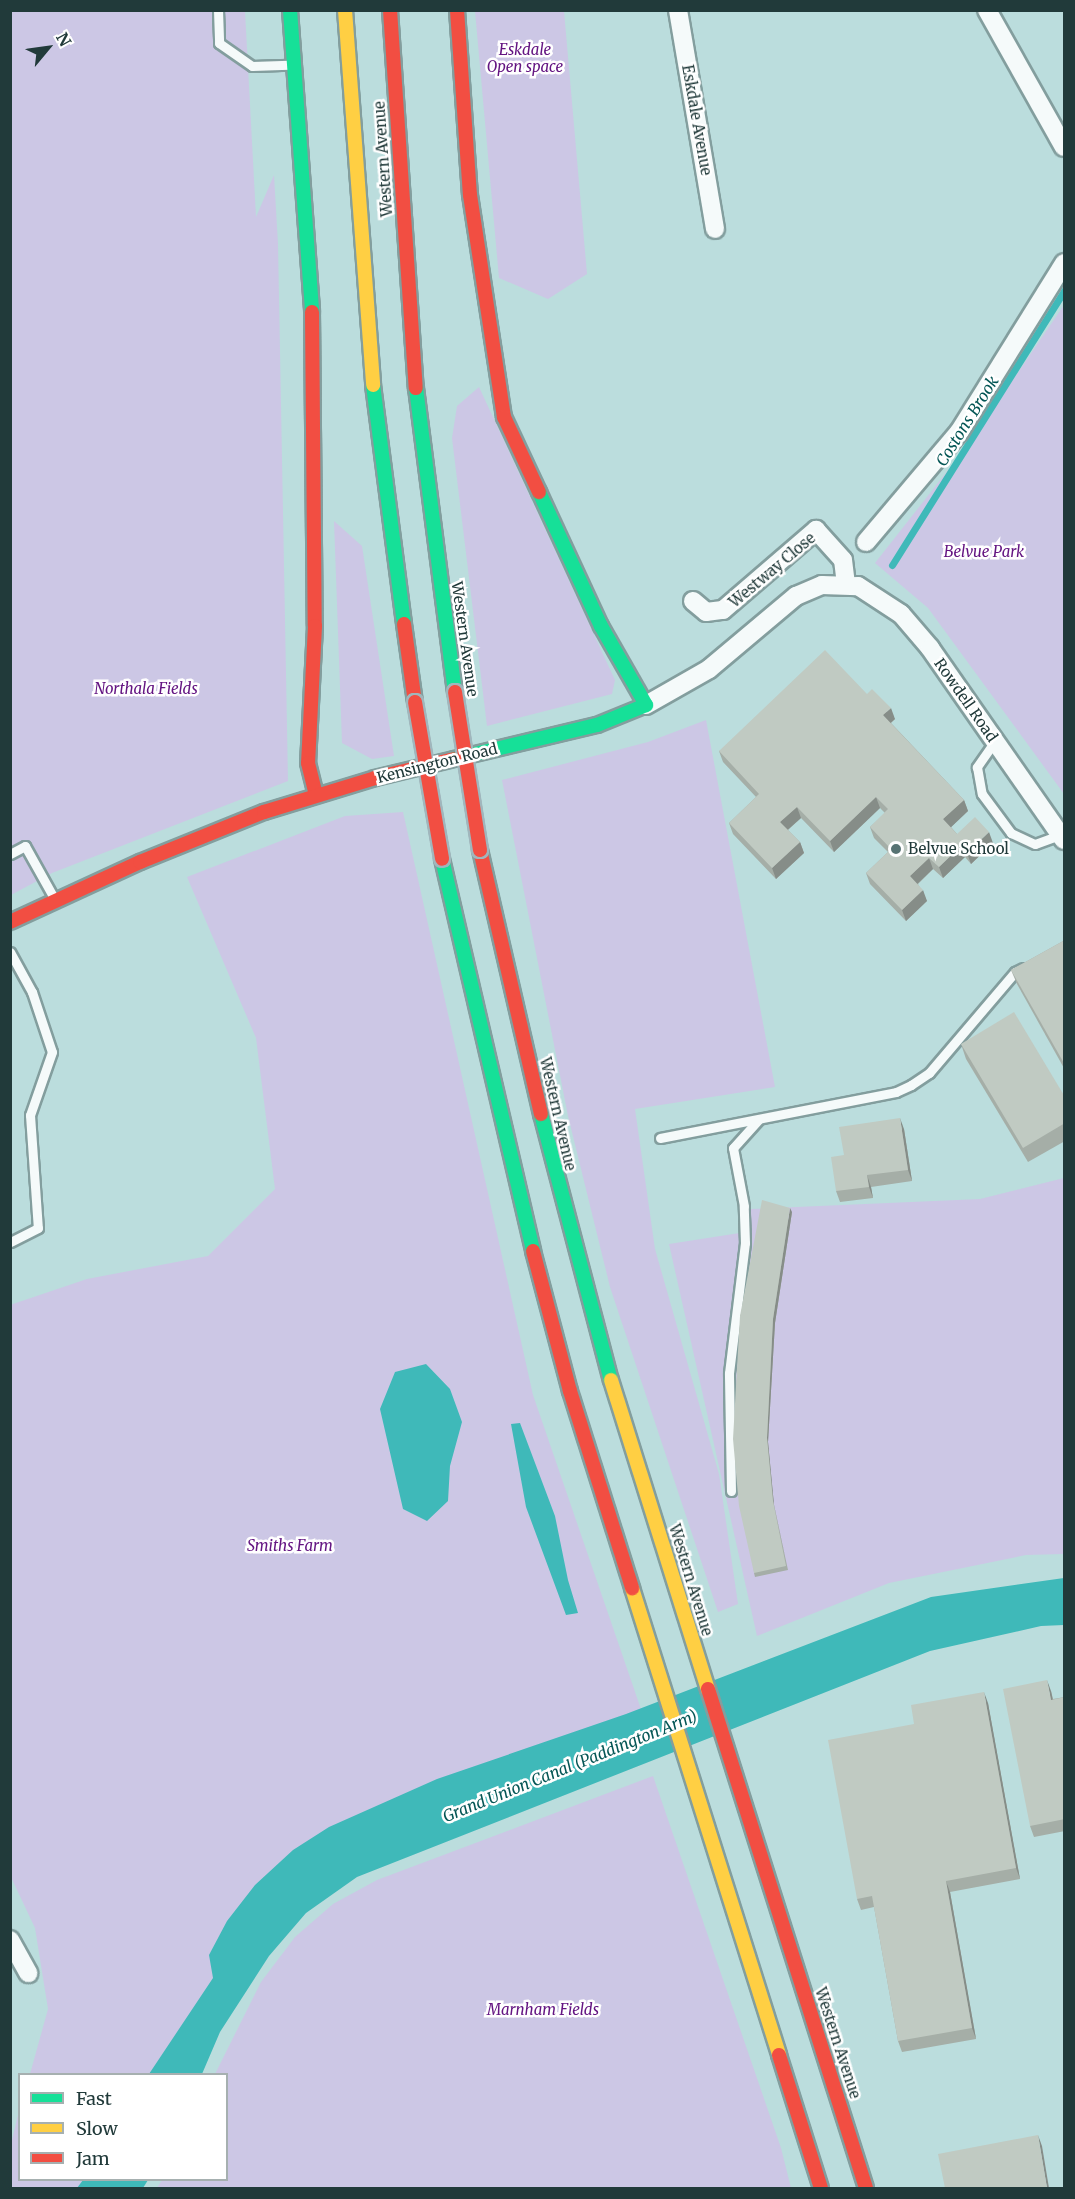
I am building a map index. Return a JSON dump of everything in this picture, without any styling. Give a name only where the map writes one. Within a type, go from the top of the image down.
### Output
[{"type":"main road","points":[[290,10],[312,305],[315,626],[308,763],[316,795]]},
{"type":"main road","points":[[340,10],[347,65]]},
{"type":"main road","name":"Western Avenue","points":[[345,10],[347,65],[376,418],[415,702],[442,860],[522,1212],[570,1391],[821,2188]]},
{"type":"main road","name":"Western Avenue","points":[[390,10],[418,414],[455,692],[480,850],[561,1199],[611,1381],[866,2188]]},
{"type":"main road","points":[[457,10],[470,195],[504,417],[602,626],[646,705]]},
{"type":"main road","points":[[404,233],[408,46]]},
{"type":"main road","name":"Kensington Road","points":[[10,922],[205,835],[316,795],[597,725],[646,705]]},
{"type":"street","name":"Eskdale Avenue","points":[[678,10],[715,229]]},
{"type":"street","points":[[987,10],[1065,147]]},
{"type":"street","points":[[866,542],[959,432],[1065,263]]},
{"type":"street","name":"Westway Close","points":[[693,601],[706,612],[723,610],[816,530],[843,560],[846,584]]},
{"type":"street","name":"Kensington Road","points":[[646,705],[709,669],[796,596],[822,585],[846,584]]},
{"type":"street","name":"Rowdell Road","points":[[846,584],[869,591],[901,614],[995,741],[1062,838]]},
{"type":"street","points":[[10,1940],[28,1973]]},
{"type":"lane","points":[[218,10],[219,43],[252,66],[294,64]]},
{"type":"lane","points":[[995,741],[977,767],[982,794],[1011,833],[1035,844],[1062,838]]},
{"type":"lane","points":[[10,854],[25,846],[55,900]]},
{"type":"lane","points":[[10,952],[32,992],[52,1052],[30,1115],[39,1228],[10,1242]]},
{"type":"lane","points":[[660,1138],[758,1120],[911,1085],[929,1073],[1015,972],[1035,962]]},
{"type":"lane","points":[[731,1491],[729,1374],[745,1243],[744,1206],[733,1148],[758,1120]]},
{"type":"green space","name":"Northala Fields","points":[[11,11],[245,11],[256,217],[274,175],[278,244],[288,781],[52,873],[11,895]]},
{"type":"green space","name":"Eskdale Open space","points":[[475,11],[564,11],[587,274],[548,299],[499,278]]},
{"type":"green space","name":"Belvue Park","points":[[1064,305],[1064,794],[928,608],[875,563],[971,441]]},
{"type":"green space","points":[[479,387],[615,680],[612,694],[487,726],[452,438],[457,406]]},
{"type":"green space","points":[[334,521],[362,546],[394,756],[372,759],[342,743]]},
{"type":"green space","points":[[706,720],[775,1087],[635,1109],[655,1249],[719,1474],[738,1604],[718,1612],[610,1287],[568,1116],[502,780],[648,742]]},
{"type":"green space","name":"Smiths Farm","points":[[403,812],[533,1395],[644,1718],[410,1799],[210,1991],[156,2073],[30,2073],[48,2009],[35,1928],[10,1875],[10,1305],[87,1279],[208,1256],[275,1189],[256,1038],[187,877],[345,816]]},
{"type":"green space","points":[[1064,1178],[1064,1554],[1026,1555],[889,1583],[757,1636],[669,1244],[746,1232],[751,1209],[980,1199]]},
{"type":"green space","name":"Marnham Fields","points":[[653,1776],[781,2148],[791,2188],[157,2188],[161,2181],[228,2181],[228,2073],[216,2073],[261,1982],[295,1937],[333,1904],[377,1880]]},
{"type":"green space","points":[[18,2115],[18,2181],[84,2181],[79,2188],[11,2188],[11,2144]]},
{"type":"water","points":[[426,1364],[450,1389],[462,1422],[450,1466],[448,1501],[427,1521],[403,1509],[380,1409],[395,1372]]},
{"type":"water","points":[[520,1423],[555,1516],[568,1580],[578,1613],[566,1615],[526,1507],[511,1424]]},
{"type":"water","name":"Grand Union Canal (Paddington Arm)","points":[[1064,1578],[1064,1625],[1041,1626],[930,1651],[357,1877],[306,1913],[269,1956],[220,2032],[202,2073],[150,2073],[213,1978],[209,1955],[227,1921],[255,1885],[293,1850],[329,1827],[437,1779],[626,1714],[931,1597]]},
{"type":"water","points":[[82,2181],[147,2181],[143,2188],[77,2188]]},
{"type":"building","points":[[825,650],[867,694],[872,689],[891,708],[883,715],[964,800],[943,819],[957,834],[975,817],[989,832],[967,853],[961,846],[939,867],[929,858],[910,876],[923,890],[902,910],[866,873],[891,849],[870,827],[888,809],[876,797],[830,841],[797,807],[780,822],[800,842],[772,868],[729,823],[759,794],[719,751]]},
{"type":"building","points":[[1065,940],[1065,1065],[1011,970]]},
{"type":"building","points":[[1014,1012],[1065,1097],[1065,1123],[1023,1148],[961,1044]]},
{"type":"building","points":[[900,1118],[908,1170],[867,1175],[869,1187],[836,1191],[831,1157],[844,1155],[839,1127]]},
{"type":"building","points":[[762,1200],[790,1208],[773,1319],[767,1438],[773,1501],[786,1566],[754,1573],[739,1506],[733,1439],[740,1316]]},
{"type":"building","points":[[1047,1680],[1051,1700],[1065,1697],[1065,1819],[1030,1826],[1003,1689]]},
{"type":"building","points":[[984,1692],[1016,1868],[946,1881],[972,2028],[898,2041],[872,1896],[857,1899],[828,1740],[914,1724],[911,1705]]},
{"type":"building","points":[[1038,2135],[1047,2188],[945,2188],[938,2154]]},
{"type":"waterway","name":"Costons Brook","points":[[892,565],[1064,291]]},
{"type":"traffic: fast","points":[[290,10],[312,312]]},
{"type":"traffic: fast","points":[[373,385],[404,624]]},
{"type":"traffic: fast","points":[[416,388],[455,692]]},
{"type":"traffic: fast","points":[[539,492],[601,626],[646,705]]},
{"type":"traffic: fast","points":[[454,759],[597,725],[646,705]]},
{"type":"traffic: fast","points":[[442,859],[533,1251]]},
{"type":"traffic: fast","points":[[541,1114],[611,1380]]},
{"type":"traffic: slow","points":[[345,10],[373,385]]},
{"type":"traffic: slow","points":[[611,1380],[708,1689]]},
{"type":"traffic: slow","points":[[632,1588],[779,2055]]},
{"type":"traffic: jam","points":[[390,10],[416,388]]},
{"type":"traffic: jam","points":[[457,10],[470,195],[504,417],[539,492]]},
{"type":"traffic: jam","points":[[312,312],[315,626],[308,763],[316,795]]},
{"type":"traffic: jam","points":[[404,624],[415,702]]},
{"type":"traffic: jam","points":[[455,692],[480,850]]},
{"type":"traffic: jam","points":[[415,702],[442,859]]},
{"type":"traffic: jam","points":[[10,922],[140,862],[264,812],[375,778],[454,759]]},
{"type":"traffic: jam","points":[[480,850],[541,1114]]},
{"type":"traffic: jam","points":[[533,1251],[570,1391],[632,1588]]},
{"type":"traffic: jam","points":[[708,1689],[866,2188]]},
{"type":"traffic: jam","points":[[779,2055],[821,2188]]},
{"type":"place","name":"Belvue School","points":[[896,849]]}]
